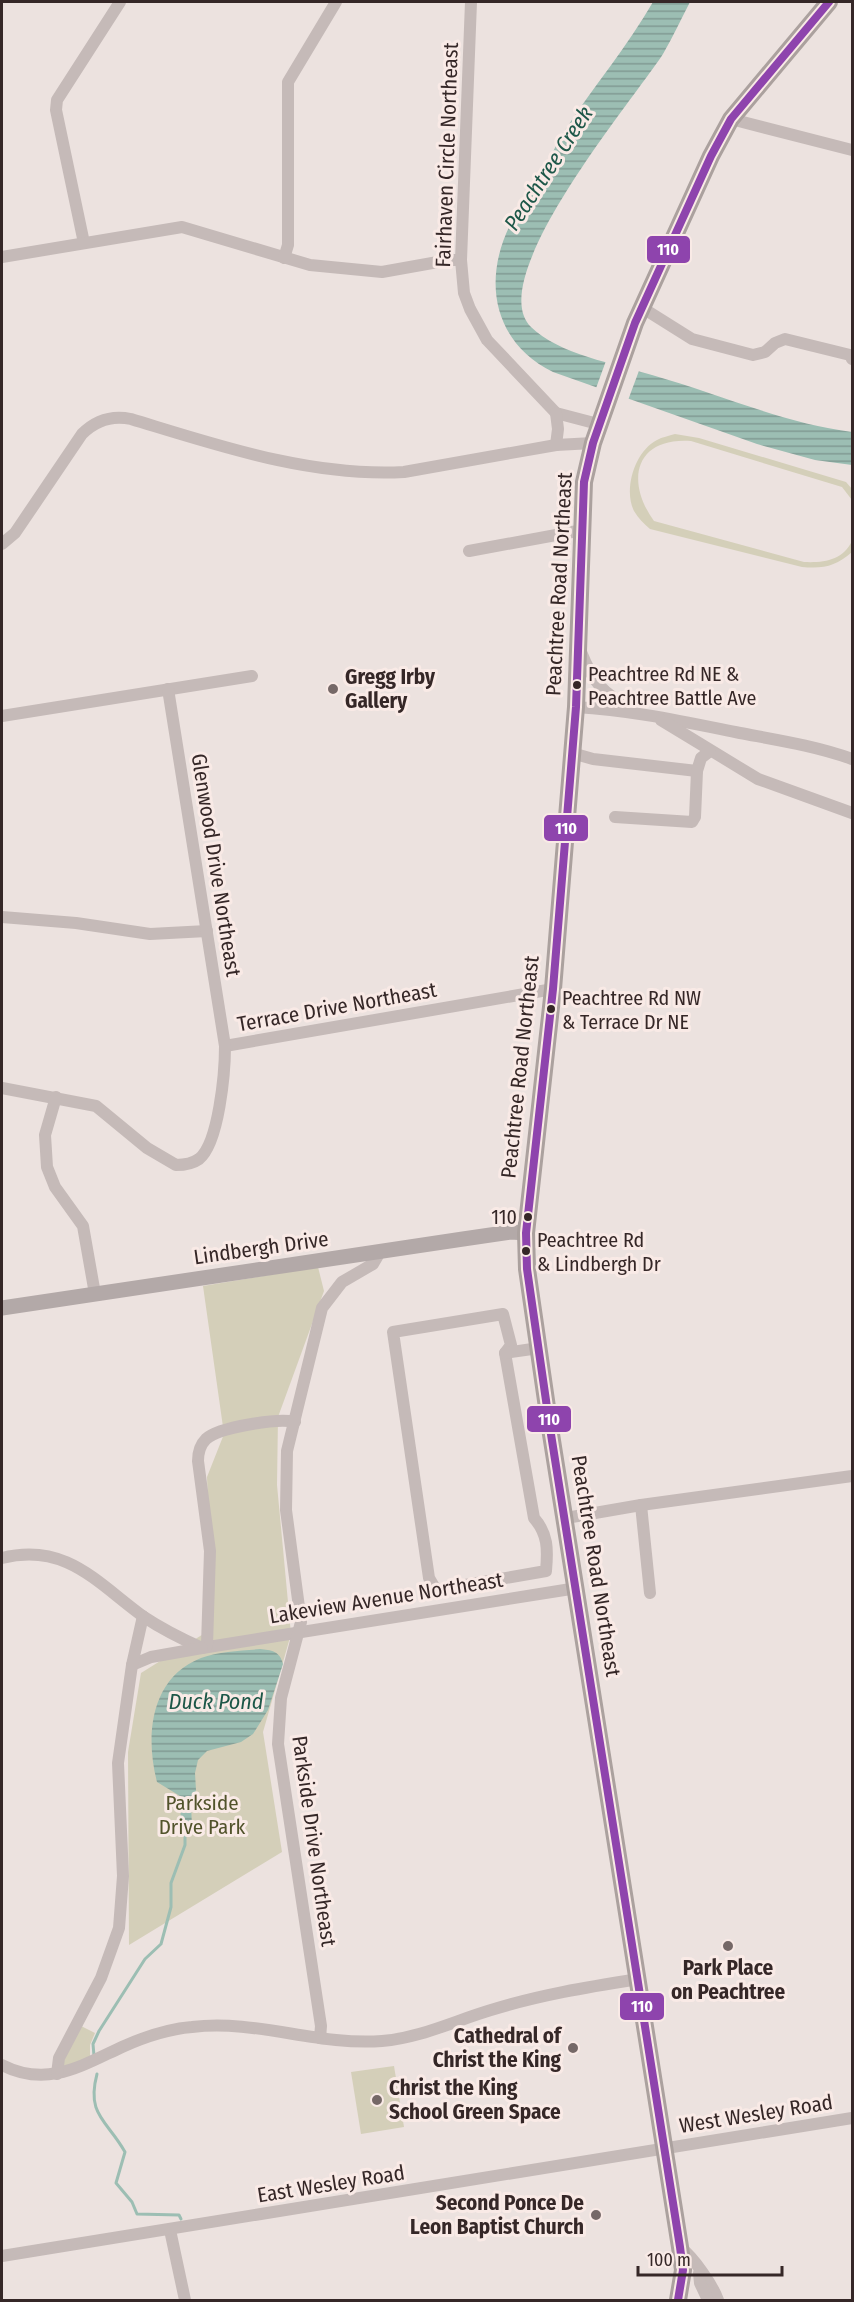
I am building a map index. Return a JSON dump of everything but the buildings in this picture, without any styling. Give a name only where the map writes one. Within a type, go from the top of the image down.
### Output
[{"type":"highway","name":"Peachtree Road Northeast","points":[[679,2300],[683,2270],[666,2148],[539,1348],[527,1269],[526,1233],[553,989],[576,707],[585,482],[592,443],[638,315],[711,156],[731,119],[829,2]]},
{"type":"main road","name":"Lindbergh Drive","points":[[2,1308],[511,1232],[526,1233]]},
{"type":"street","points":[[84,243],[56,110],[57,100],[120,2]]},
{"type":"street","points":[[284,258],[288,245],[288,82],[336,2]]},
{"type":"street","name":"Fairhaven Circle Northeast","points":[[471,2],[461,260],[465,293],[478,325],[506,361],[556,413]]},
{"type":"street","points":[[731,119],[852,150]]},
{"type":"street","points":[[2,257],[182,227],[310,265],[382,272],[449,260],[461,260]]},
{"type":"street","points":[[638,315],[692,339],[753,355],[765,352],[775,343],[785,339],[850,355],[852,358]]},
{"type":"street","points":[[556,445],[558,429],[556,413],[598,424]]},
{"type":"street","points":[[2,544],[15,533],[82,434],[95,423],[112,418],[131,419],[272,460],[380,474],[404,472],[556,445],[592,443]]},
{"type":"street","points":[[469,551],[583,530]]},
{"type":"street","points":[[578,642],[590,674],[602,690],[640,713]]},
{"type":"street","points":[[2,716],[252,676]]},
{"type":"street","name":"Glenwood Drive Northeast","points":[[168,689],[225,1046]]},
{"type":"street","points":[[576,707],[640,713],[812,747],[852,759]]},
{"type":"street","points":[[655,716],[758,779],[852,813]]},
{"type":"street","points":[[615,817],[692,822],[695,817],[697,771],[701,758],[710,751]]},
{"type":"street","points":[[572,753],[593,759],[697,771]]},
{"type":"street","points":[[2,917],[76,923],[150,934],[207,931]]},
{"type":"street","name":"Terrace Drive Northeast","points":[[2,1088],[96,1106],[165,1161],[177,1165],[190,1164],[204,1153],[213,1130],[224,1078],[225,1046],[553,989]]},
{"type":"street","points":[[56,1097],[45,1135],[47,1167],[55,1187],[83,1226],[95,1294]]},
{"type":"street","name":"Parkside Drive Northeast","points":[[321,2038],[278,1744],[281,1698],[300,1631],[301,1613],[285,1490],[287,1451],[322,1308],[342,1282],[373,1264],[380,1252]]},
{"type":"street","points":[[503,1314],[511,1345],[505,1353],[534,1518],[544,1529],[548,1551],[546,1570],[436,1590],[429,1578],[393,1332],[503,1314]]},
{"type":"street","points":[[505,1353],[539,1348]]},
{"type":"street","points":[[2,1558],[34,1554],[56,1557],[77,1566],[143,1616],[172,1634],[204,1646],[210,1551],[198,1461],[200,1449],[207,1438],[217,1432],[280,1420],[295,1422]]},
{"type":"street","points":[[566,1518],[641,1504],[836,1476],[852,1476]]},
{"type":"street","points":[[641,1504],[650,1593]]},
{"type":"street","points":[[473,1583],[473,1604]]},
{"type":"street","points":[[451,1587],[452,1607]]},
{"type":"street","name":"Lakeview Avenue Northeast","points":[[132,1665],[151,1657],[204,1646],[577,1587]]},
{"type":"street","points":[[57,2074],[59,2058],[100,1978],[119,1928],[123,1876],[118,1763],[132,1665],[143,1616]]},
{"type":"street","points":[[2,2065],[27,2073],[57,2074],[83,2067],[144,2038],[190,2027],[241,2026],[363,2042],[402,2038],[529,1998],[638,1978]]},
{"type":"street","name":"West Wesley Road","points":[[666,2148],[852,2118]]},
{"type":"street","name":"East Wesley Road","points":[[2,2256],[666,2148]]},
{"type":"street","points":[[170,2230],[185,2301]]},
{"type":"street","points":[[680,2247],[694,2258],[700,2283],[708,2301]]},
{"type":"street","points":[[699,2272],[708,2280],[718,2301]]},
{"type":"green space","points":[[675,434],[699,438],[846,482],[852,489],[852,500],[842,487],[691,441],[672,442],[658,446],[647,454],[641,464],[638,477],[645,506],[654,521],[804,562],[832,559],[844,552],[852,541],[852,552],[841,561],[829,566],[802,567],[650,529],[637,516],[631,502],[633,471],[637,461],[649,445]]},
{"type":"green space","name":"Parkside Drive Park","points":[[318,1267],[324,1291],[278,1417],[277,1485],[291,1634],[263,1732],[282,1852],[129,1945],[128,1752],[141,1673],[213,1628],[207,1477],[224,1434],[203,1286]]},
{"type":"green space","points":[[79,2025],[95,2033],[90,2045],[90,2059],[60,2070]]},
{"type":"green space","name":"Christ the King School Green Space","points":[[394,2066],[404,2127],[361,2134],[351,2072]]},
{"type":"water","name":"Peachtree Creek","points":[[653,2],[690,2],[663,54],[596,147],[544,231],[527,270],[521,303],[531,327],[556,344],[588,357],[776,415],[852,432],[852,465],[815,460],[757,444],[553,372],[533,360],[517,345],[506,328],[499,309],[496,289],[501,246],[510,225],[537,182],[565,130]]},
{"type":"water","name":"Duck Pond","points":[[260,1649],[277,1654],[283,1664],[268,1710],[253,1734],[241,1742],[207,1751],[198,1760],[195,1773],[196,1790],[191,1803],[192,1828],[185,1832],[181,1829],[180,1796],[157,1782],[152,1746],[155,1710],[171,1679],[184,1667],[208,1656]]},
{"type":"pier","points":[[607,358],[640,368],[627,403],[595,391]]},
{"type":"waterway","points":[[94,2056],[93,2044],[99,2031],[145,1959],[161,1944],[171,1907],[171,1883],[185,1845],[185,1832]]},
{"type":"waterway","points":[[97,2074],[94,2088],[96,2108],[125,2152],[116,2183],[132,2202],[137,2214],[179,2215],[181,2219]]},
{"type":"transit line","name":"110","points":[[678,2300],[683,2270],[680,2247],[550,1428],[527,1269],[526,1233],[553,989],[576,707],[584,482],[593,443],[635,323],[711,156],[731,119],[829,2]]},
{"type":"place","name":"Peachtree Rd NE & Peachtree Battle Ave","points":[[577,685]]},
{"type":"place","name":"Gregg Irby Gallery","points":[[333,689]]},
{"type":"place","name":"Peachtree Rd NW & Terrace Dr NE","points":[[551,1009]]},
{"type":"place","name":"110","points":[[528,1217]]},
{"type":"place","name":"Peachtree Rd & Lindbergh Dr","points":[[526,1251]]},
{"type":"place","name":"Park Place on Peachtree","points":[[728,1946]]},
{"type":"place","name":"Cathedral of Christ the King","points":[[573,2048]]},
{"type":"place","name":"Christ the King School Green Space","points":[[377,2100]]},
{"type":"place","name":"Second Ponce De Leon Baptist Church","points":[[596,2215]]}]
